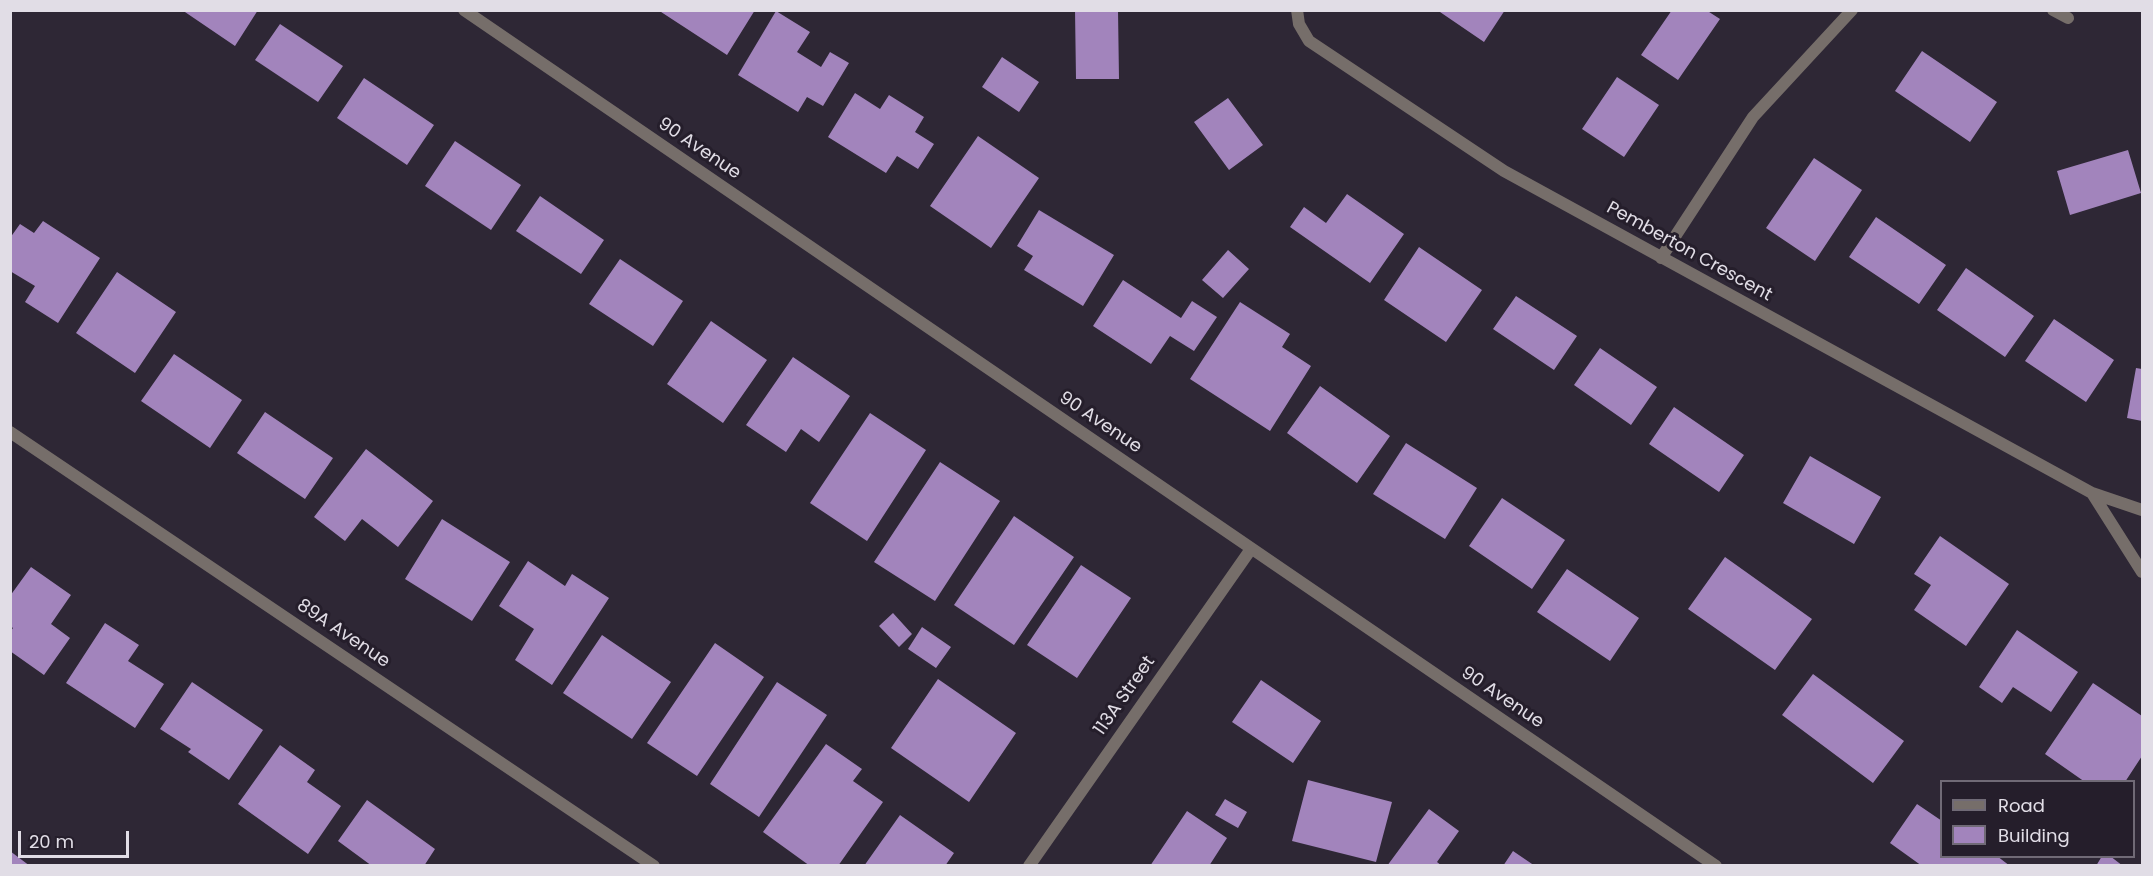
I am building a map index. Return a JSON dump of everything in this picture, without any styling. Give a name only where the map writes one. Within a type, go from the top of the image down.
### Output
[{"type":"street","name":"90 Avenue","points":[[464,10],[1716,866]]},
{"type":"street","name":"Pemberton Crescent","points":[[1297,10],[1299,24],[1308,40],[1504,171],[2092,493],[2142,510]]},
{"type":"street","points":[[1662,258],[1752,117],[1852,10]]},
{"type":"street","points":[[2053,10],[2067,18]]},
{"type":"street","name":"89A Avenue","points":[[10,432],[654,866]]},
{"type":"street","name":"Pemberton Crescent","points":[[2092,493],[2142,572]]},
{"type":"street","name":"113A Street","points":[[1029,866],[1251,549]]},
{"type":"building","points":[[182,10],[258,10],[235,46]]},
{"type":"building","points":[[658,10],[755,10],[727,55]]},
{"type":"building","points":[[1075,10],[1118,10],[1119,79],[1076,79]]},
{"type":"building","points":[[1441,10],[1505,10],[1484,42],[1440,12]]},
{"type":"building","points":[[1672,10],[1706,10],[1720,19],[1678,80],[1641,55]]},
{"type":"building","points":[[776,11],[810,32],[797,52],[821,67],[830,52],[849,63],[823,106],[807,97],[798,112],[738,75]]},
{"type":"building","points":[[280,24],[343,66],[318,102],[255,60]]},
{"type":"building","points":[[1922,51],[1997,102],[1970,142],[1895,91]]},
{"type":"building","points":[[1002,57],[1039,82],[1019,112],[982,87]]},
{"type":"building","points":[[1617,77],[1659,105],[1624,157],[1582,129]]},
{"type":"building","points":[[364,78],[434,125],[407,165],[337,118]]},
{"type":"building","points":[[855,93],[880,109],[889,95],[924,117],[915,132],[934,144],[918,169],[897,156],[886,173],[828,137]]},
{"type":"building","points":[[1228,98],[1263,145],[1229,170],[1194,122]]},
{"type":"building","points":[[978,136],[1039,178],[991,248],[930,206]]},
{"type":"building","points":[[455,141],[521,185],[491,230],[425,186]]},
{"type":"building","points":[[2128,150],[2141,193],[2070,215],[2057,171]]},
{"type":"building","points":[[1814,158],[1862,190],[1815,261],[1766,228]]},
{"type":"building","points":[[1347,194],[1404,234],[1370,283],[1290,227],[1304,207],[1326,223]]},
{"type":"building","points":[[540,196],[604,240],[581,274],[516,231]]},
{"type":"building","points":[[1039,210],[1114,255],[1083,306],[1024,270],[1033,256],[1017,246]]},
{"type":"building","points":[[1876,217],[1946,265],[1919,304],[1849,257]]},
{"type":"building","points":[[43,221],[100,258],[58,323],[25,302],[35,286],[10,271],[10,238],[20,224],[34,233]]},
{"type":"building","points":[[1419,247],[1482,290],[1446,342],[1384,300]]},
{"type":"building","points":[[1228,250],[1249,269],[1223,298],[1202,280]]},
{"type":"building","points":[[620,259],[683,301],[653,346],[589,304]]},
{"type":"building","points":[[1966,268],[2034,316],[2005,357],[1937,310]]},
{"type":"building","points":[[117,272],[176,312],[135,373],[76,333]]},
{"type":"building","points":[[1123,280],[1181,318],[1192,301],[1217,317],[1194,351],[1170,336],[1151,364],[1093,326]]},
{"type":"building","points":[[1516,296],[1577,336],[1554,370],[1493,329]]},
{"type":"building","points":[[1240,302],[1290,334],[1282,347],[1311,366],[1270,431],[1190,379]]},
{"type":"building","points":[[2054,319],[2114,360],[2086,402],[2025,361]]},
{"type":"building","points":[[711,321],[767,360],[723,423],[667,384]]},
{"type":"building","points":[[1600,348],[1657,387],[1631,425],[1574,385]]},
{"type":"building","points":[[174,354],[242,400],[210,448],[141,401]]},
{"type":"building","points":[[793,357],[850,396],[819,442],[801,429],[786,452],[746,425]]},
{"type":"building","points":[[2136,368],[2142,369],[2142,421],[2127,418]]},
{"type":"building","points":[[1320,386],[1390,436],[1357,483],[1287,433]]},
{"type":"building","points":[[1674,407],[1744,455],[1719,492],[1649,444]]},
{"type":"building","points":[[265,412],[333,458],[305,499],[237,453]]},
{"type":"building","points":[[870,413],[926,450],[867,541],[810,503]]},
{"type":"building","points":[[1406,443],[1477,488],[1445,539],[1373,494]]},
{"type":"building","points":[[366,449],[433,501],[398,547],[362,519],[345,541],[314,517]]},
{"type":"building","points":[[1810,456],[1881,497],[1854,544],[1783,503]]},
{"type":"building","points":[[940,462],[1000,501],[935,601],[874,562]]},
{"type":"building","points":[[1502,498],[1565,540],[1532,589],[1469,546]]},
{"type":"building","points":[[1014,516],[1074,557],[1014,645],[954,605]]},
{"type":"building","points":[[442,519],[510,562],[472,621],[405,579]]},
{"type":"building","points":[[1940,536],[2009,584],[1966,646],[1914,610],[1931,585],[1914,574]]},
{"type":"building","points":[[1725,557],[1812,619],[1775,670],[1688,609]]},
{"type":"building","points":[[528,561],[565,586],[572,574],[609,598],[552,685],[515,660],[534,629],[499,606]]},
{"type":"building","points":[[1081,565],[1131,598],[1077,678],[1027,645]]},
{"type":"building","points":[[31,567],[71,595],[51,624],[70,638],[44,675],[10,651],[10,632],[13,628],[10,626],[10,596]]},
{"type":"building","points":[[1567,569],[1639,618],[1610,661],[1537,612]]},
{"type":"building","points":[[893,613],[912,634],[899,647],[879,626]]},
{"type":"building","points":[[105,623],[139,645],[128,661],[164,684],[135,728],[66,683]]},
{"type":"building","points":[[922,627],[951,647],[936,668],[908,649]]},
{"type":"building","points":[[2017,630],[2078,672],[2051,712],[2013,687],[2002,703],[1979,687]]},
{"type":"building","points":[[602,635],[671,682],[632,739],[563,693]]},
{"type":"building","points":[[715,643],[764,677],[697,776],[647,743]]},
{"type":"building","points":[[1813,674],[1904,741],[1873,783],[1782,715]]},
{"type":"building","points":[[938,679],[1016,733],[969,802],[891,748]]},
{"type":"building","points":[[1261,680],[1321,721],[1293,763],[1232,722]]},
{"type":"building","points":[[192,682],[263,730],[229,780],[188,752],[191,749],[160,729]]},
{"type":"building","points":[[777,682],[827,715],[759,817],[710,784]]},
{"type":"building","points":[[2093,683],[2142,716],[2142,756],[2126,780],[2082,780],[2045,754]]},
{"type":"building","points":[[826,744],[862,769],[853,781],[883,802],[838,866],[810,866],[763,832]]},
{"type":"building","points":[[280,745],[315,770],[307,782],[341,806],[308,854],[238,804]]},
{"type":"building","points":[[1308,780],[1392,802],[1376,862],[1292,841]]},
{"type":"building","points":[[1225,799],[1247,812],[1238,828],[1215,815]]},
{"type":"building","points":[[367,800],[435,849],[424,866],[372,866],[338,841]]},
{"type":"building","points":[[1917,804],[1940,820],[1940,858],[2000,858],[2010,866],[1922,866],[1890,843]]},
{"type":"building","points":[[1429,809],[1459,831],[1437,862],[1442,866],[1387,866]]},
{"type":"building","points":[[1187,811],[1227,838],[1209,866],[1150,866]]},
{"type":"building","points":[[900,815],[954,853],[945,866],[864,866]]},
{"type":"building","points":[[10,851],[30,866],[10,866]]},
{"type":"building","points":[[1513,851],[1535,866],[1503,866]]},
{"type":"building","points":[[2101,858],[2113,858],[2123,866],[2096,866]]}]
